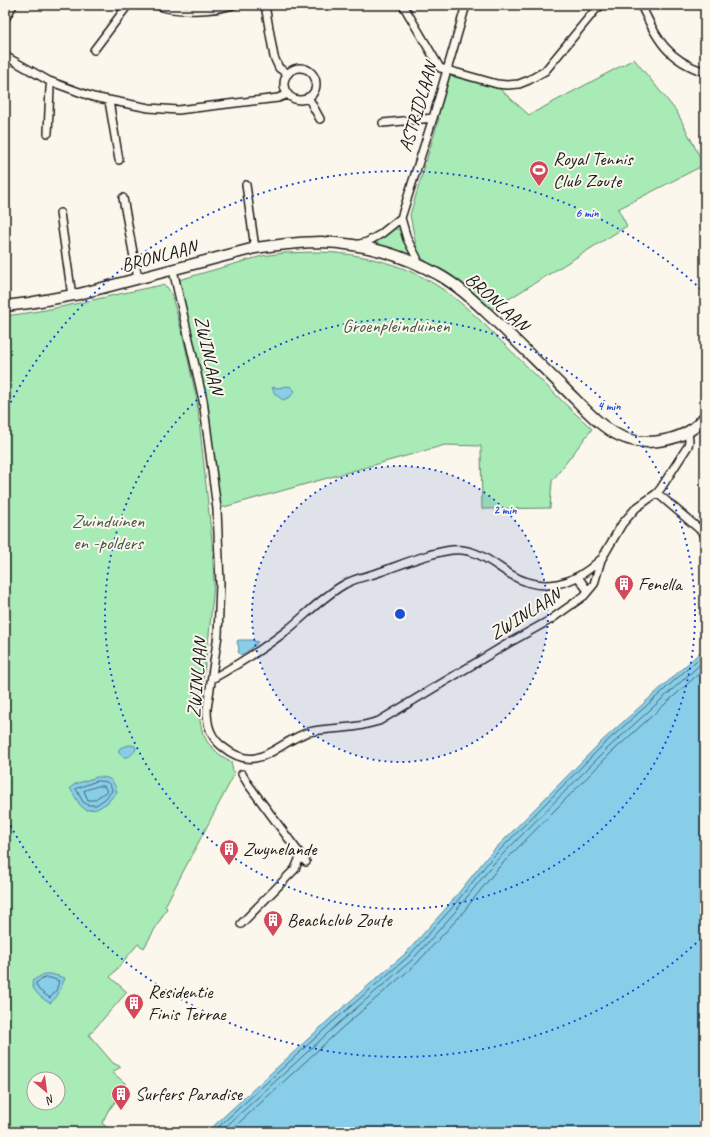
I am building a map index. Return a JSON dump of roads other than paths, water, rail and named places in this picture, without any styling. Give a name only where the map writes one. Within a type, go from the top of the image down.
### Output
[{"type":"street","points":[[6,13],[13,5]]},
{"type":"street","points":[[94,50],[128,5]]},
{"type":"street","points":[[157,5],[166,9],[196,10],[233,5]]},
{"type":"street","points":[[265,5],[274,57],[279,68],[288,74]]},
{"type":"street","points":[[403,5],[440,68],[497,84],[519,84],[545,71],[596,9],[602,5]]},
{"type":"street","name":"ASTRIDLAAN","points":[[401,218],[466,5]]},
{"type":"street","points":[[641,5],[654,33],[666,49],[684,64],[705,72]]},
{"type":"street","points":[[5,56],[51,82],[92,97],[149,108],[178,110],[278,98],[288,94]]},
{"type":"street","points":[[296,68],[301,68],[310,72],[314,75],[316,80],[314,90],[308,97],[297,99],[292,97],[288,94],[284,84],[288,74],[296,68]]},
{"type":"street","points":[[48,133],[51,82]]},
{"type":"street","points":[[308,97],[320,119]]},
{"type":"street","points":[[109,101],[119,160]]},
{"type":"street","points":[[383,123],[432,118]]},
{"type":"street","points":[[246,185],[255,248]]},
{"type":"street","points":[[123,198],[138,279]]},
{"type":"street","points":[[60,213],[72,296]]},
{"type":"street","points":[[355,245],[367,242],[381,234],[401,218],[407,239],[417,258],[417,264]]},
{"type":"street","name":"BRONLAAN","points":[[5,306],[72,296],[255,248],[283,244],[321,242],[355,245],[385,252],[417,264],[440,276],[470,297],[598,422],[608,429],[621,436],[645,441],[669,439],[688,432]]},
{"type":"street","name":"ZWINLAAN","points":[[173,270],[203,400],[217,509],[220,584],[218,635],[207,709],[207,720],[211,734],[216,741],[236,756],[243,759],[259,758],[271,753],[297,737],[310,732],[357,726],[379,721],[507,644],[550,620],[588,591],[594,584],[601,560],[622,524],[629,515],[657,493],[688,446],[688,432]]},
{"type":"street","points":[[688,432],[701,422],[705,416]]},
{"type":"street","points":[[657,493],[705,534]]},
{"type":"street","points":[[212,680],[278,638],[329,595],[346,583],[430,555],[453,549],[473,552],[490,560],[524,582],[537,585],[550,585],[578,577],[601,560]]},
{"type":"street","name":"ZWINLAAN","points":[[578,577],[588,591]]},
{"type":"street","points":[[242,774],[306,862]]},
{"type":"street","points":[[241,924],[295,869],[300,855]]},
{"type":"water","points":[[287,386],[291,387],[295,391],[290,397],[283,400],[275,394],[272,388],[273,387],[278,388]]},
{"type":"water","points":[[252,640],[258,642],[241,655],[238,652],[239,649],[237,641]]},
{"type":"water","points":[[705,648],[705,1132],[207,1132],[333,1016],[406,953],[448,906],[488,856],[602,741]]},
{"type":"water","points":[[130,745],[135,746],[136,749],[128,757],[124,757],[119,753],[119,749]]},
{"type":"water","points":[[97,777],[108,778],[114,784],[117,792],[107,803],[97,809],[86,810],[80,805],[70,788],[75,784]]},
{"type":"water","points":[[44,974],[51,974],[65,978],[58,995],[50,1003],[38,994],[33,988],[32,984],[32,981]]},
{"type":"place","name":"Royal Tennis Club Zoute","points":[[539,187]]},
{"type":"place","name":"Fenella","points":[[624,601]]},
{"type":"place","name":"Zwynelande","points":[[229,866]]},
{"type":"place","name":"Beachclub Zoute","points":[[273,937]]},
{"type":"place","name":"Residentie Finis Terrae","points":[[134,1020]]},
{"type":"place","name":"Surfers Paradise","points":[[121,1111]]},
{"type":"park label","name":"Groenpleinduinen","points":[[396,326]]},
{"type":"park label","name":"Zwinduinen en -polders","points":[[108,532]]}]
